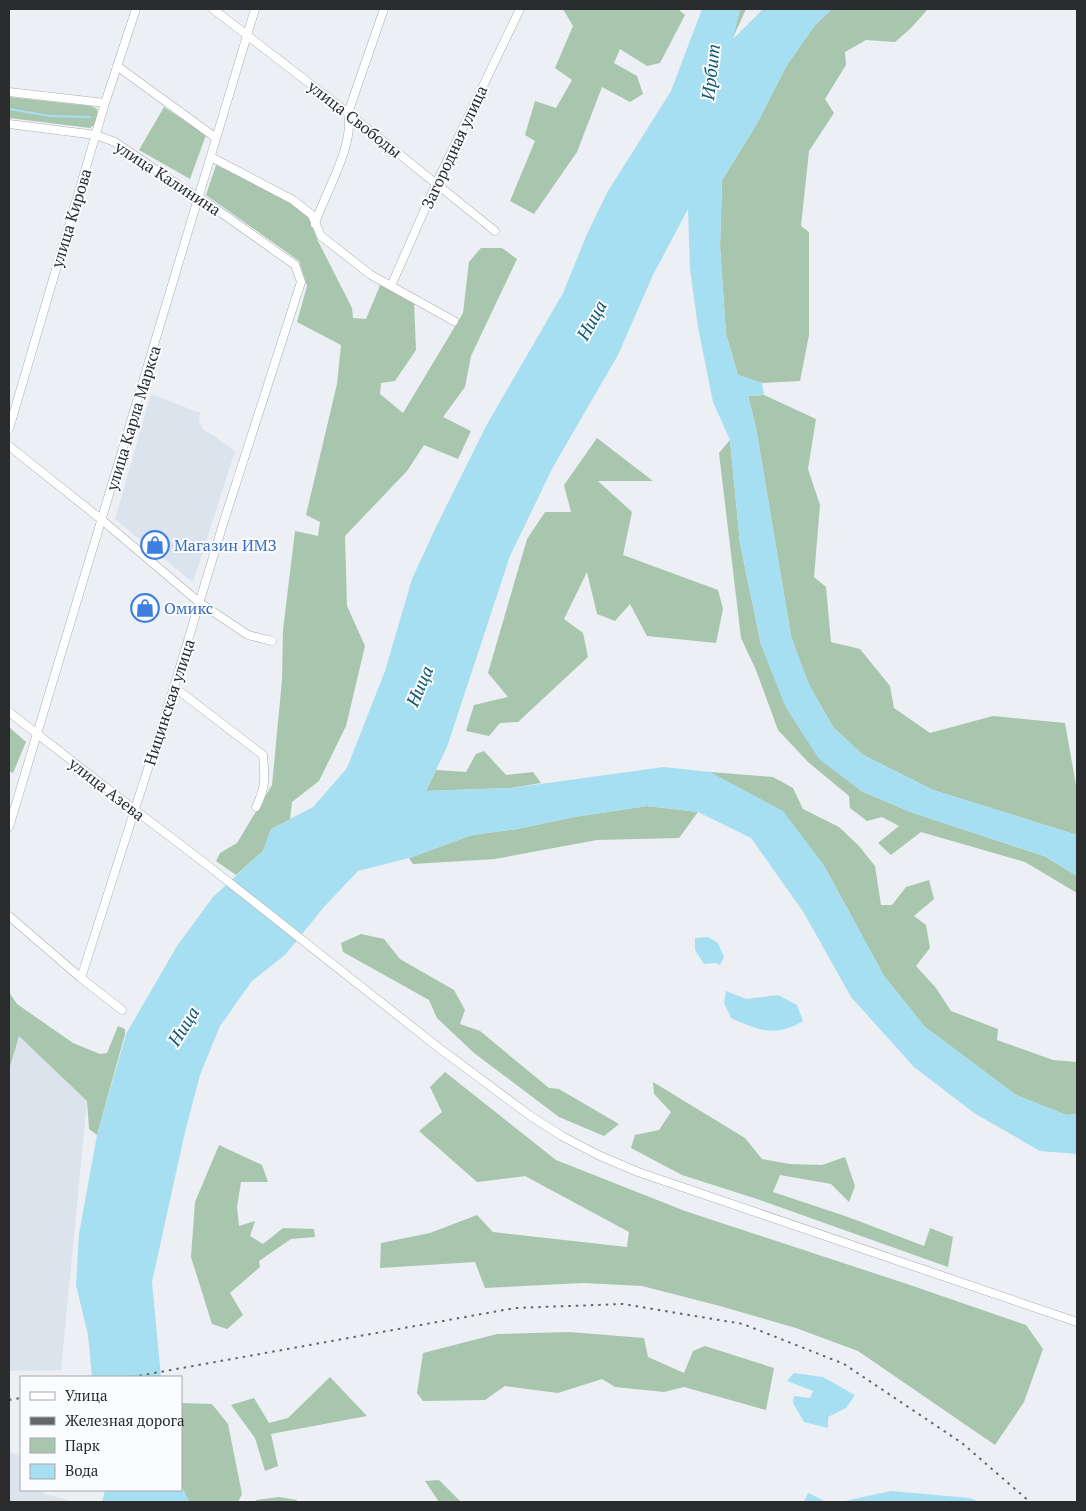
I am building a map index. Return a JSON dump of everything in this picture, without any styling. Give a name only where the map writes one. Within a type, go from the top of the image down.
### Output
[{"type":"street","name":"улица Кирова","points":[[9,429],[96,134],[136,9]]},
{"type":"street","name":"улица Свободы","points":[[213,9],[348,113],[495,231]]},
{"type":"street","name":"улица Карла Маркса","points":[[9,827],[255,9]]},
{"type":"street","points":[[315,224],[349,137],[350,122],[348,113],[384,9]]},
{"type":"street","name":"Загородная улица","points":[[391,286],[436,184],[520,9]]},
{"type":"street","points":[[117,66],[216,138]]},
{"type":"street","points":[[9,92],[106,103]]},
{"type":"street","name":"улица Калинина","points":[[9,124],[96,134],[115,142],[184,189],[199,197],[295,266],[301,282]]},
{"type":"street","points":[[211,157],[293,200],[312,215],[321,236],[371,275],[454,321]]},
{"type":"street","name":"Ницинская улица","points":[[81,978],[301,282]]},
{"type":"street","points":[[9,446],[102,520],[200,603],[248,635],[272,641]]},
{"type":"street","points":[[174,687],[263,755],[266,778],[264,790],[256,807]]},
{"type":"street","name":"улица Азева","points":[[9,712],[206,864],[439,1048],[532,1118],[562,1136],[598,1155],[638,1172],[1077,1322]]},
{"type":"street","points":[[9,916],[81,978],[122,1010]]},
{"type":"shaded area","points":[[151,394],[200,413],[199,421],[203,429],[235,451],[193,582],[115,519]]},
{"type":"shaded area","points":[[19,1035],[87,1101],[61,1370],[9,1371],[9,1070]]},
{"type":"shaded area","points":[[9,1451],[20,1456],[20,1491],[42,1491],[44,1494],[68,1500],[68,1502],[9,1502]]},
{"type":"green space","points":[[563,9],[678,9],[685,15],[660,63],[647,66],[620,49],[614,63],[637,76],[643,94],[630,102],[602,87],[577,152],[534,214],[510,201],[535,141],[525,135],[535,101],[556,108],[572,80],[555,68],[573,26]]},
{"type":"green space","points":[[740,9],[746,9],[732,40]]},
{"type":"green space","points":[[832,9],[928,9],[895,42],[866,40],[845,52],[846,65],[825,99],[834,113],[809,151],[801,226],[809,232],[809,335],[800,381],[762,383],[738,375],[726,334],[720,246],[722,180],[755,127],[787,65],[815,25]]},
{"type":"green space","points":[[9,97],[91,106],[97,109],[97,117],[94,125],[90,128],[9,118]]},
{"type":"green space","points":[[164,107],[206,135],[190,179],[139,150]]},
{"type":"green space","points":[[216,165],[292,203],[308,217],[352,308],[353,318],[366,319],[381,283],[414,301],[416,350],[395,381],[381,383],[380,394],[403,413],[463,313],[469,262],[481,248],[502,248],[517,259],[471,356],[465,387],[443,417],[471,431],[458,459],[424,445],[407,471],[345,536],[347,606],[365,646],[346,726],[319,781],[292,802],[290,820],[271,829],[263,851],[236,875],[216,861],[220,853],[237,843],[272,785],[282,680],[283,630],[295,531],[318,536],[320,522],[306,515],[337,384],[341,345],[297,322],[307,286],[299,261],[206,195]]},
{"type":"green space","points":[[764,395],[816,419],[808,469],[820,505],[814,577],[826,587],[831,642],[860,649],[890,686],[894,708],[930,733],[993,716],[1065,723],[1077,791],[1077,835],[933,790],[863,755],[833,727],[808,683],[791,636],[756,428],[748,396]]},
{"type":"green space","points":[[597,438],[653,481],[598,481],[632,512],[623,555],[718,590],[723,609],[716,643],[647,636],[630,604],[615,621],[597,614],[587,572],[564,619],[583,633],[588,657],[518,722],[500,723],[489,736],[466,731],[474,705],[508,697],[488,673],[527,539],[545,512],[571,512],[564,485]]},
{"type":"green space","points":[[730,440],[740,543],[761,645],[861,791],[913,813],[1044,856],[1077,876],[1077,893],[1025,862],[921,832],[891,855],[878,843],[899,826],[882,817],[867,821],[850,808],[849,796],[808,762],[778,730],[756,670],[741,638],[719,453]]},
{"type":"green space","points":[[9,727],[26,742],[13,773],[9,771]]},
{"type":"green space","points":[[484,751],[506,775],[533,772],[541,783],[511,788],[426,791],[436,770],[466,772],[476,754]]},
{"type":"green space","points":[[710,772],[773,777],[793,788],[803,809],[839,827],[859,846],[875,866],[881,905],[892,905],[906,887],[929,880],[934,899],[914,916],[926,925],[930,948],[916,966],[936,988],[951,1011],[998,1029],[997,1040],[1053,1060],[1077,1062],[1077,1114],[1066,1115],[1016,1095],[925,1027],[884,976],[823,864]]},
{"type":"green space","points":[[647,806],[698,812],[679,838],[597,840],[495,859],[413,864],[409,858],[472,835]]},
{"type":"green space","points":[[361,934],[384,939],[400,959],[454,990],[465,1010],[460,1024],[480,1031],[549,1088],[559,1089],[619,1124],[604,1136],[559,1117],[474,1053],[437,1018],[429,1000],[343,952],[341,943]]},
{"type":"green space","points":[[9,992],[17,1004],[73,1043],[100,1054],[107,1053],[118,1026],[125,1029],[97,1135],[89,1129],[87,1101],[19,1036],[9,1070]]},
{"type":"green space","points":[[445,1072],[556,1160],[685,1211],[1026,1325],[1043,1349],[1024,1402],[995,1445],[858,1351],[796,1328],[720,1306],[642,1286],[583,1283],[485,1288],[475,1262],[380,1268],[381,1243],[430,1233],[477,1215],[493,1232],[627,1247],[629,1232],[525,1176],[477,1182],[419,1131],[442,1112],[430,1087]]},
{"type":"green space","points":[[653,1082],[745,1138],[762,1159],[790,1164],[822,1165],[845,1157],[855,1186],[849,1202],[831,1184],[780,1175],[773,1192],[848,1217],[924,1246],[930,1228],[953,1237],[948,1267],[757,1199],[682,1175],[631,1148],[635,1135],[659,1130],[671,1112],[654,1094]]},
{"type":"green space","points":[[219,1145],[262,1165],[268,1182],[241,1182],[237,1207],[239,1226],[255,1221],[250,1236],[263,1244],[283,1228],[314,1229],[315,1237],[291,1239],[259,1261],[260,1267],[230,1293],[243,1315],[227,1329],[212,1324],[191,1257],[195,1202]]},
{"type":"green space","points":[[569,1332],[644,1338],[648,1357],[684,1373],[693,1351],[705,1346],[774,1368],[766,1410],[684,1387],[664,1392],[615,1387],[602,1379],[558,1393],[505,1386],[485,1400],[423,1401],[417,1393],[423,1353],[497,1334]]},
{"type":"green space","points":[[330,1377],[367,1416],[271,1434],[278,1466],[265,1471],[255,1438],[231,1405],[254,1398],[269,1423],[288,1418]]},
{"type":"green space","points":[[182,1403],[212,1404],[228,1424],[242,1494],[238,1502],[189,1502],[182,1487]]},
{"type":"green space","points":[[439,1480],[461,1502],[439,1502],[425,1481]]},
{"type":"green space","points":[[279,1497],[297,1500],[296,1502],[256,1502],[256,1500]]},
{"type":"water","points":[[702,9],[740,9],[733,39],[763,9],[832,9],[815,25],[787,65],[755,127],[722,180],[720,246],[726,334],[738,375],[762,383],[764,395],[748,396],[756,428],[791,636],[808,683],[833,727],[863,755],[933,790],[1077,835],[1077,876],[1044,856],[913,813],[861,791],[819,759],[786,708],[761,645],[740,543],[730,440],[713,402],[698,327],[690,269],[688,209],[653,275],[618,355],[553,467],[510,556],[447,747],[426,791],[511,788],[664,767],[710,772],[783,811],[823,864],[884,976],[925,1027],[1016,1095],[1066,1115],[1077,1114],[1077,1154],[1040,1151],[974,1113],[914,1067],[851,997],[804,913],[751,838],[698,812],[647,806],[472,835],[409,858],[358,871],[323,908],[286,954],[252,981],[220,1026],[200,1075],[185,1132],[152,1282],[161,1376],[92,1376],[88,1335],[76,1285],[79,1234],[97,1135],[126,1034],[177,946],[213,897],[263,851],[271,829],[313,807],[347,768],[385,671],[412,579],[434,531],[486,426],[563,293],[587,234],[608,191],[671,91]]},
{"type":"water","points":[[708,937],[718,943],[724,957],[720,965],[715,963],[704,964],[695,950],[695,938]]},
{"type":"water","points":[[726,991],[746,999],[778,995],[797,1005],[803,1021],[775,1031],[750,1026],[731,1018],[724,1003]]},
{"type":"water","points":[[794,1373],[823,1377],[855,1395],[846,1408],[828,1417],[828,1428],[804,1422],[793,1403],[794,1396],[810,1398],[813,1391],[787,1381]]},
{"type":"water","points":[[182,1487],[189,1502],[102,1502],[105,1491],[182,1491]]},
{"type":"water","points":[[891,1491],[970,1498],[979,1502],[840,1502]]},
{"type":"water","points":[[808,1493],[827,1502],[804,1502]]},
{"type":"waterway","points":[[9,109],[50,116],[90,117]]},
{"type":"railway","points":[[138,1376],[515,1308],[623,1304],[743,1324],[844,1364],[962,1443],[1030,1502]]},
{"type":"railway","points":[[9,1400],[20,1398]]},
{"type":"place","name":"Магазин ИМЗ","points":[[155,545]]},
{"type":"place","name":"Омикс","points":[[145,608]]},
{"type":"water label","name":"Ирбит","points":[[710,72]]},
{"type":"water label","name":"Ница","points":[[591,320]]},
{"type":"water label","name":"Ница","points":[[419,686]]},
{"type":"water label","name":"Ница","points":[[183,1026]]}]
